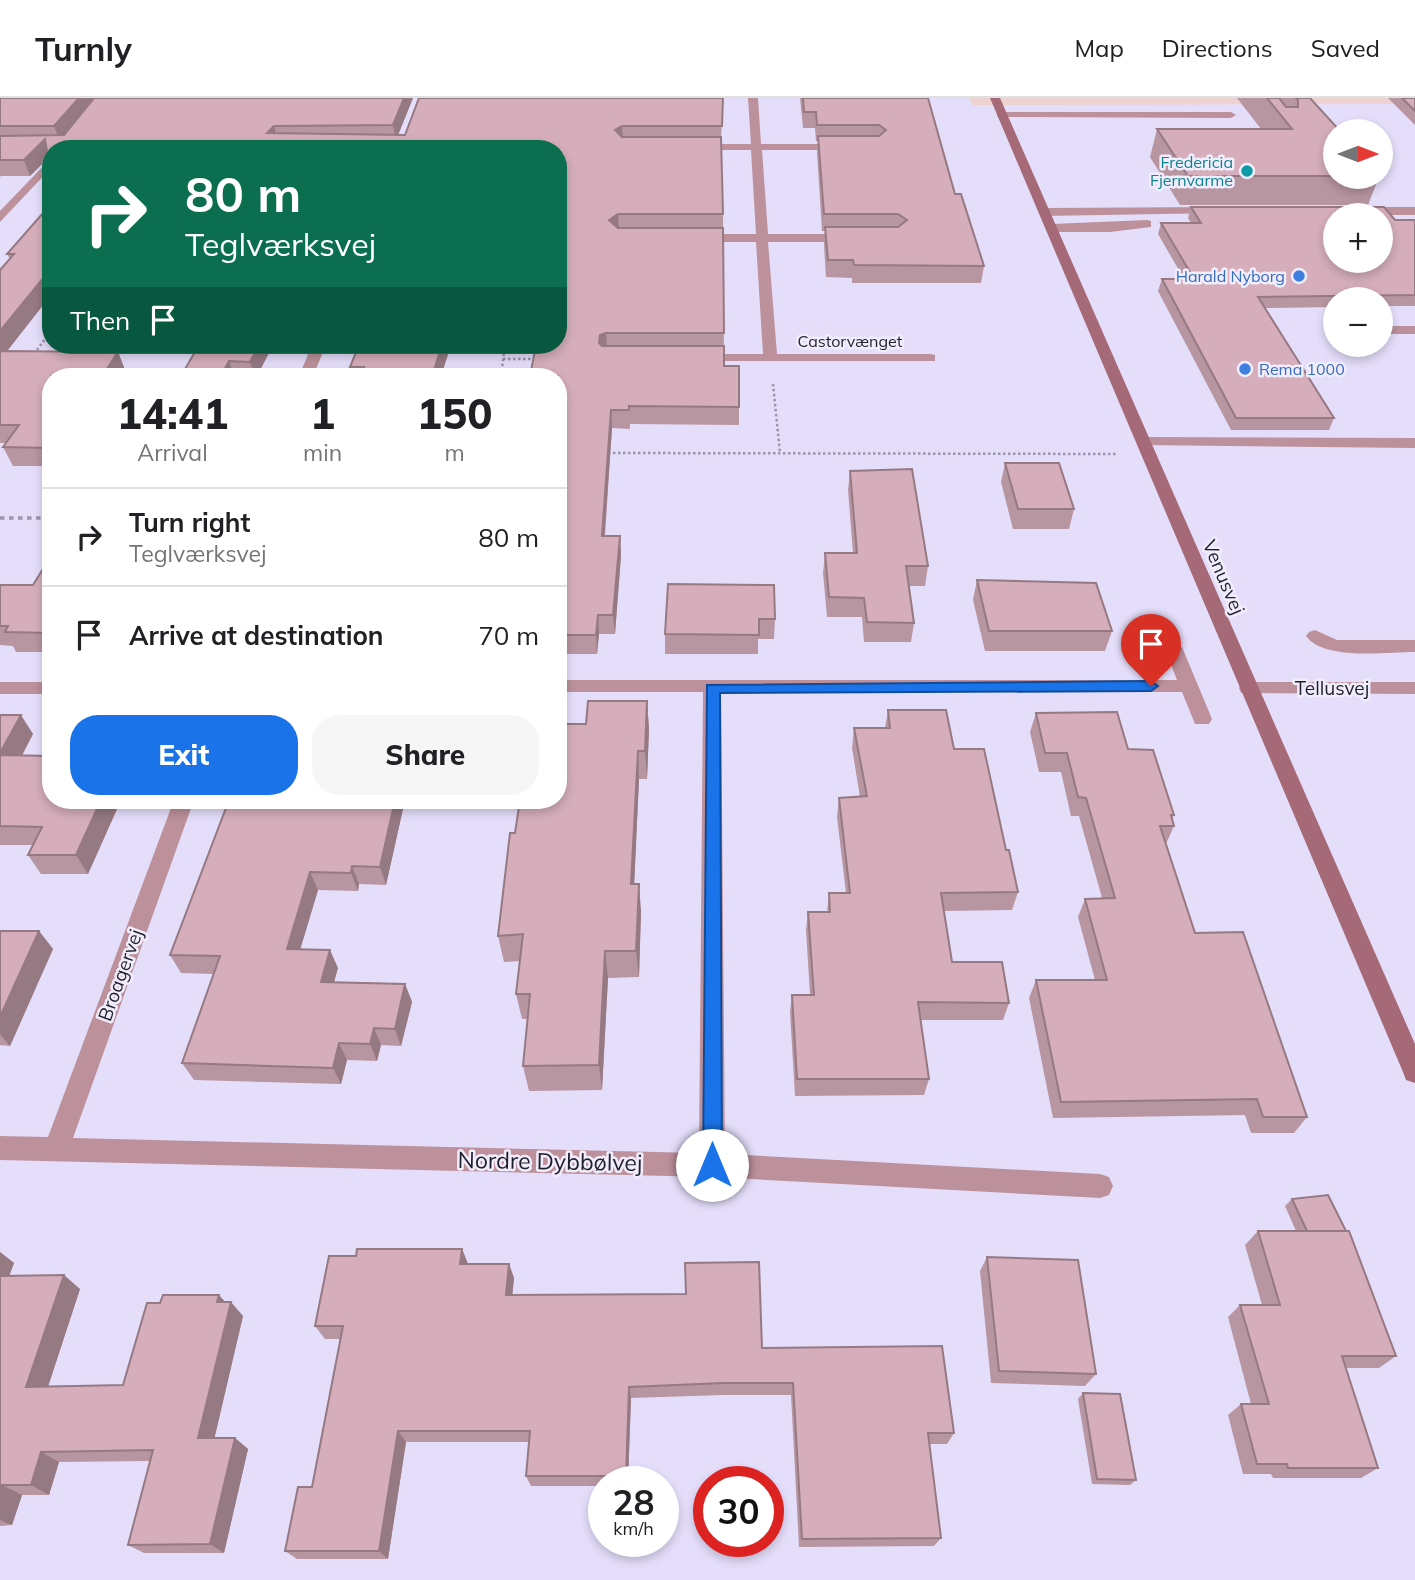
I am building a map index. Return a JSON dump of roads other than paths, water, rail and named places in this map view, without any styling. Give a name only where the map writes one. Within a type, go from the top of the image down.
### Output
[{"type":"street","name":"Castorvænget","points":[[752,98],[770,358]]},
{"type":"street","name":"Venusvej","points":[[995,98],[1415,1072]]},
{"type":"street","points":[[1002,115],[1148,119],[1231,115]]},
{"type":"street","points":[[677,147],[864,147]]},
{"type":"street","points":[[0,218],[42,171]]},
{"type":"street","points":[[1048,220],[1236,211]]},
{"type":"street","points":[[1393,211],[1415,211]]},
{"type":"street","points":[[1048,220],[1227,224]]},
{"type":"street","points":[[1393,223],[1415,223]]},
{"type":"street","points":[[684,238],[869,238]]},
{"type":"street","points":[[1393,330],[1415,330]]},
{"type":"street","name":"Castorvænget","points":[[676,358],[930,358]]},
{"type":"street","points":[[1146,448],[1415,443]]},
{"type":"street","points":[[1315,636],[1334,646],[1415,646]]},
{"type":"street","points":[[1173,647],[1202,719]]},
{"type":"street","points":[[567,686],[1189,686]]},
{"type":"street","points":[[0,688],[42,688]]},
{"type":"street","points":[[712,688],[712,1165]]},
{"type":"street","name":"Tellusvej","points":[[1248,688],[1415,688]]},
{"type":"street","name":"Broagervej","points":[[56,1150],[181,809]]},
{"type":"street","name":"Nordre Dybbølvej","points":[[0,1148],[712,1165],[1100,1186]]},
{"type":"place","name":"Fredericia Fjernvarme","points":[[1247,171]]},
{"type":"place","name":"Harald Nyborg","points":[[1299,276]]},
{"type":"place","name":"Rema 1000","points":[[1245,369]]}]
